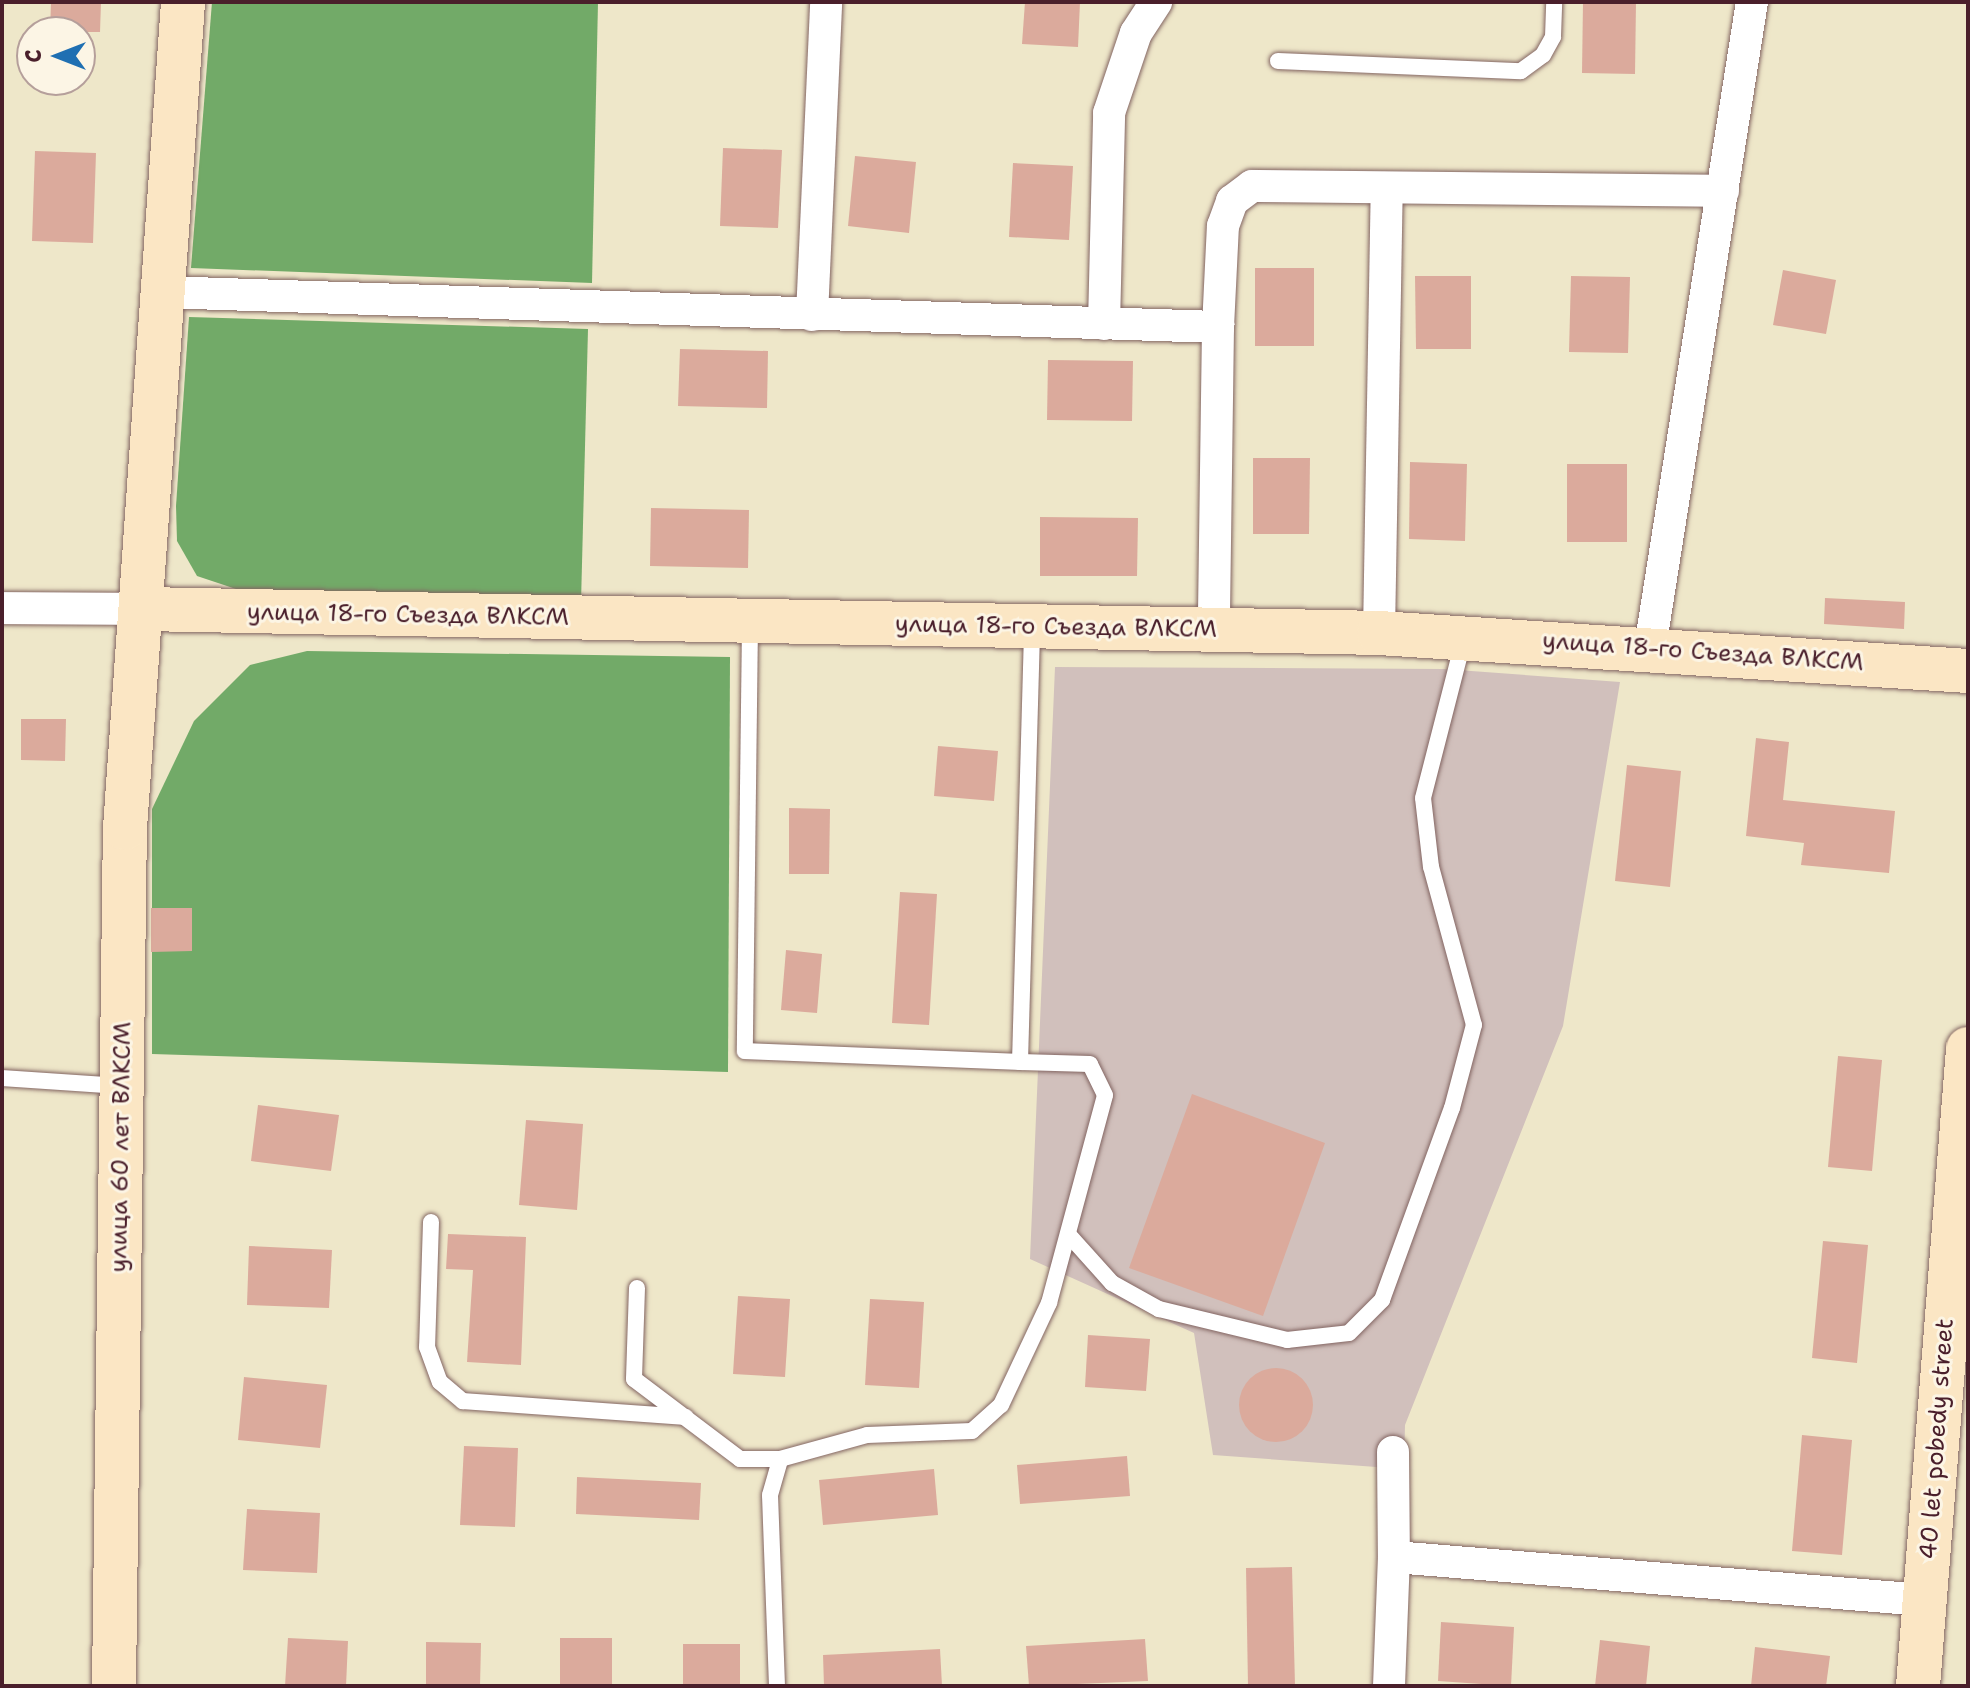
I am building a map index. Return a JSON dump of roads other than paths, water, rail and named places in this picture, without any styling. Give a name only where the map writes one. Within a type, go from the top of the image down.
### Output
[{"type":"street","name":"улица 60 лет ВЛКСМ","points":[[114,1686],[125,828],[143,609],[183,2]]},
{"type":"street","points":[[812,315],[826,2]]},
{"type":"street","points":[[1104,324],[1109,113],[1136,33],[1156,2]]},
{"type":"street","points":[[1650,648],[1752,2]]},
{"type":"street","points":[[1214,630],[1218,327],[1223,226],[1232,201],[1252,186],[1723,191]]},
{"type":"street","points":[[1379,633],[1387,188]]},
{"type":"street","points":[[162,292],[1218,327]]},
{"type":"street","points":[[2,608],[143,609]]},
{"type":"street","name":"улица 18-го Съезда ВЛКСМ","points":[[143,609],[750,624],[1032,625],[1379,633],[1650,648],[1968,671]]},
{"type":"street","name":"40 let pobedy street","points":[[1918,1686],[1968,1049]]},
{"type":"street","points":[[1389,1686],[1394,1557],[1393,1452]]},
{"type":"street","points":[[1394,1557],[1924,1600]]},
{"type":"lane","points":[[1278,61],[1521,71],[1543,55],[1553,37],[1554,2]]},
{"type":"lane","points":[[637,1288],[634,1379],[740,1459],[780,1459],[867,1435],[972,1431],[1001,1405],[1049,1303],[1105,1095],[1090,1064],[745,1051],[750,624]]},
{"type":"lane","points":[[1020,1062],[1032,625]]},
{"type":"lane","points":[[1068,1234],[1112,1283],[1159,1309],[1287,1340],[1349,1333],[1382,1300],[1452,1108],[1474,1025],[1431,867],[1423,798],[1464,636]]},
{"type":"lane","points":[[2,1078],[122,1086]]},
{"type":"lane","points":[[431,1222],[427,1347],[440,1382],[463,1401],[685,1417]]},
{"type":"lane","points":[[777,1686],[770,1495],[780,1459]]}]
